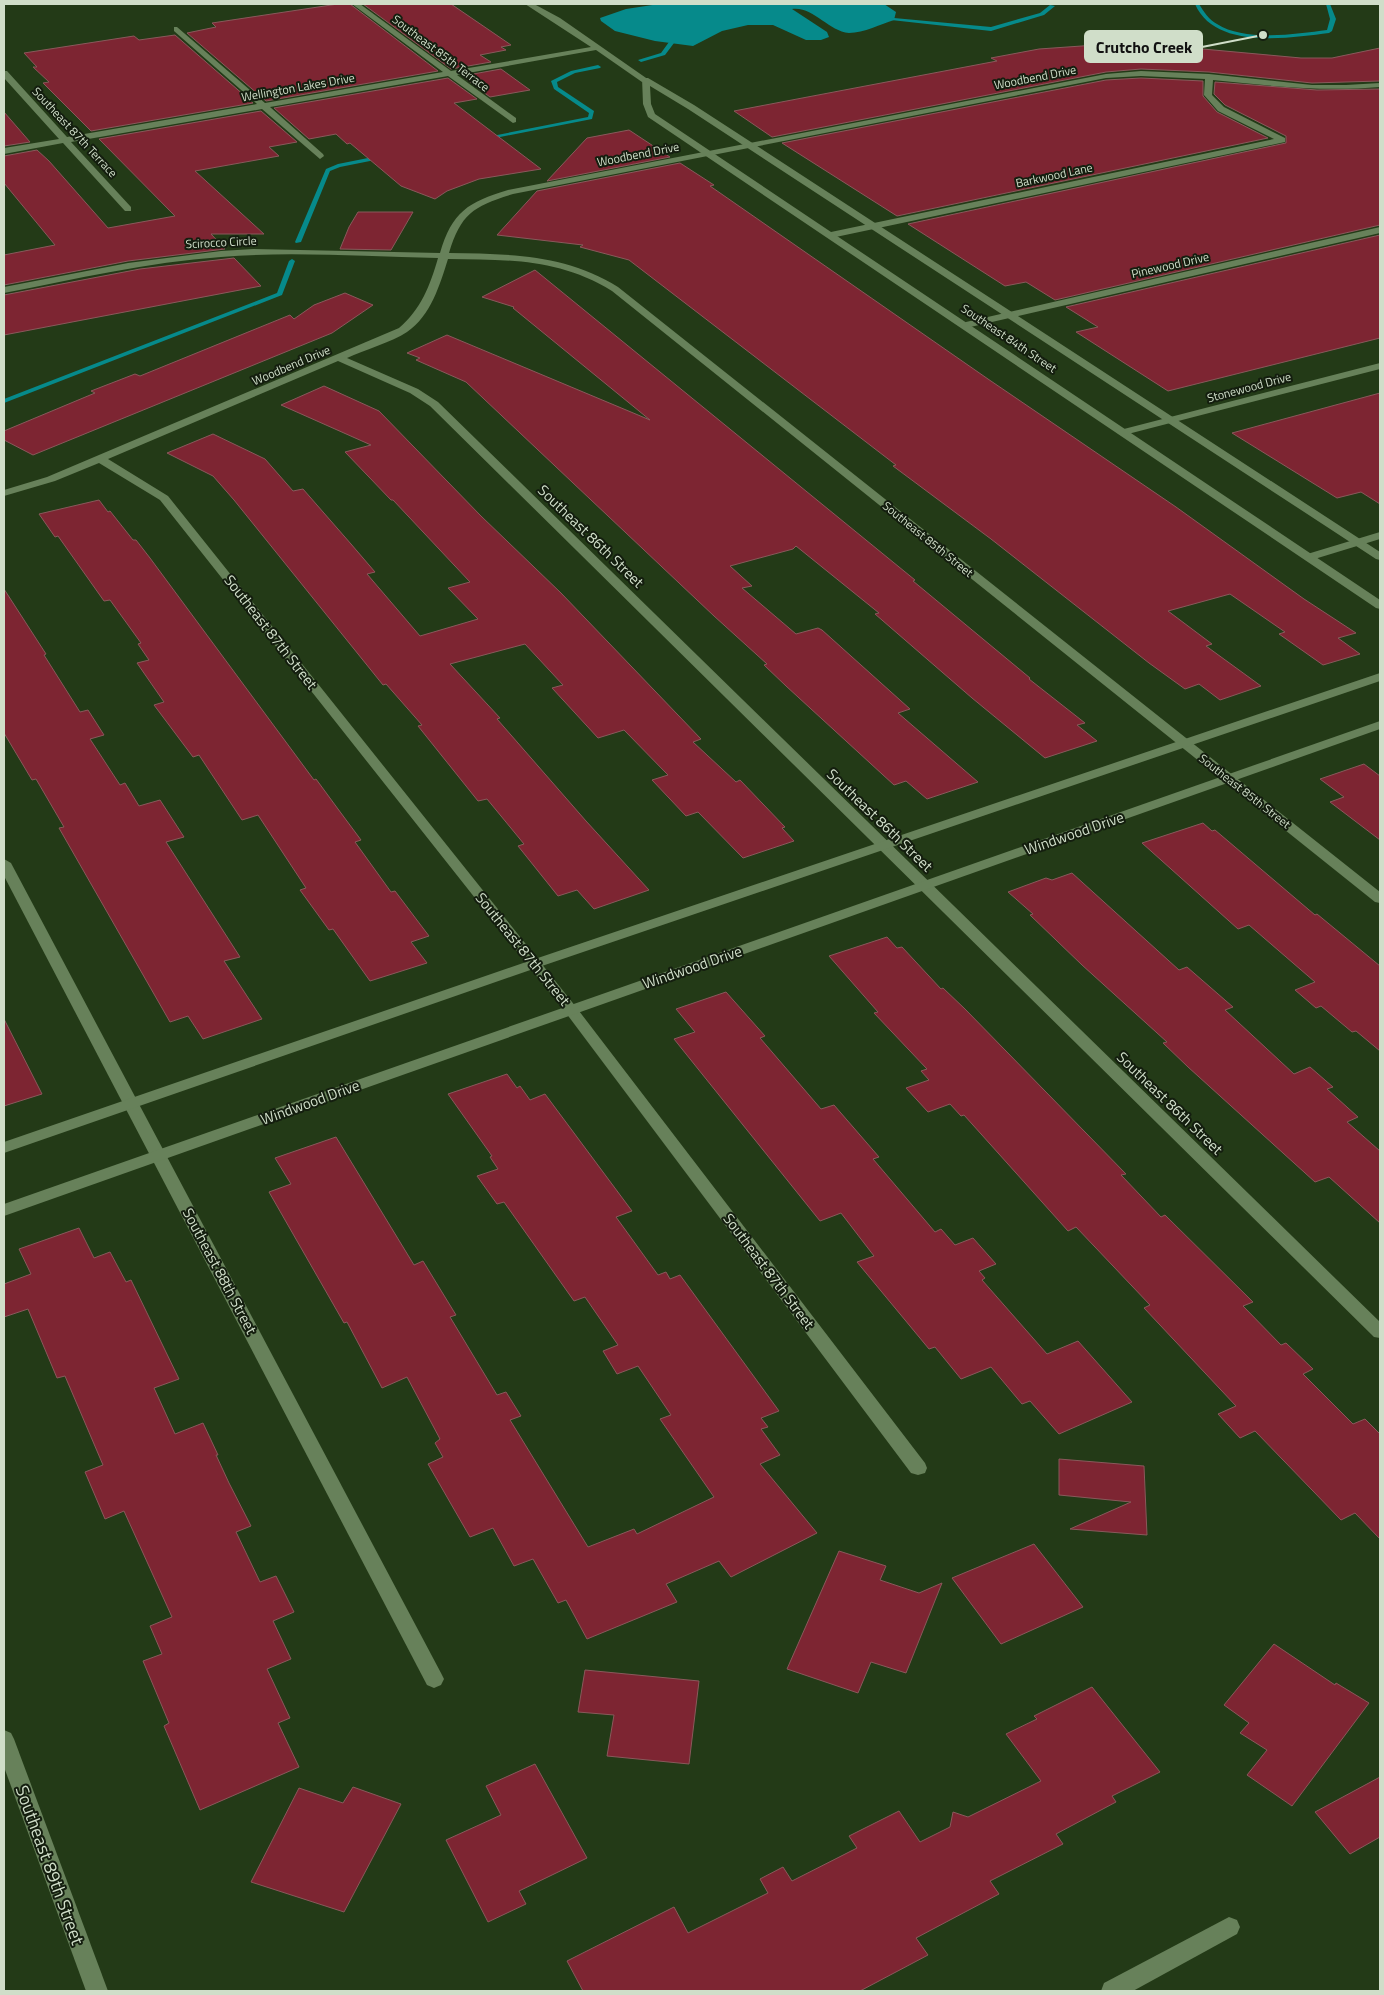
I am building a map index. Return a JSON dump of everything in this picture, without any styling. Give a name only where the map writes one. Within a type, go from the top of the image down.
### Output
[{"type":"street","name":"Southeast 85th Terrace","points":[[356,4],[513,120]]},
{"type":"street","name":"Southeast 84th Street","points":[[528,4],[556,20],[645,80],[749,145],[1380,556]]},
{"type":"street","points":[[177,29],[320,156]]},
{"type":"street","name":"Wellington Lakes Drive","points":[[4,151],[596,48]]},
{"type":"street","name":"Southeast 87th Terrace","points":[[4,73],[128,209]]},
{"type":"street","name":"Woodbend Drive","points":[[4,494],[51,479],[383,340],[414,322],[428,300],[450,234],[457,220],[469,210],[496,196],[528,188],[1106,76],[1151,73],[1209,76],[1321,87],[1380,85]]},
{"type":"street","name":"Barkwood Lane","points":[[831,235],[1282,140],[1221,109],[1208,95],[1209,76]]},
{"type":"street","name":"Southeast 84th Street","points":[[645,80],[647,104],[651,115],[1380,605]]},
{"type":"street","name":"Pinewood Drive","points":[[966,325],[1380,230]]},
{"type":"street","name":"Scirocco Circle","points":[[4,290],[135,264],[208,254],[278,252],[444,255]]},
{"type":"street","name":"Southeast 85th Street","points":[[444,255],[535,259],[570,266],[605,282],[1380,899]]},
{"type":"street","name":"Southeast 86th Street","points":[[339,358],[414,391],[434,404],[1380,1332]]},
{"type":"street","name":"Stonewood Drive","points":[[1124,432],[1380,366]]},
{"type":"street","name":"Southeast 87th Street","points":[[100,458],[164,498],[571,1010],[918,1468]]},
{"type":"street","points":[[1308,557],[1380,535]]},
{"type":"street","points":[[4,1148],[534,964],[1380,677]]},
{"type":"street","name":"Windwood Drive","points":[[4,1210],[1380,725]]},
{"type":"street","name":"Southeast 88th Street","points":[[4,863],[434,1679]]},
{"type":"street","name":"Southeast 89th Street","points":[[4,1739],[96,1991]]},
{"type":"street","points":[[1112,1991],[1229,1927]]},
{"type":"water","points":[[659,4],[884,4],[896,12],[894,20],[866,30],[849,33],[834,28],[807,11],[792,9],[827,32],[829,37],[821,40],[806,40],[773,25],[748,25],[722,31],[693,46],[655,41],[615,31],[601,21],[600,18],[626,9]]},
{"type":"building","points":[[338,4],[350,4],[438,71],[266,101],[187,33],[216,27],[212,23]]},
{"type":"building","points":[[363,4],[451,4],[511,45],[501,47],[506,50],[480,55],[491,62],[451,69]]},
{"type":"building","points":[[175,35],[253,103],[91,131],[43,83],[49,82],[33,67],[37,67],[24,53],[134,36],[139,40]]},
{"type":"building","points":[[1110,44],[1113,47],[1190,51],[1192,48],[1301,58],[1332,58],[1380,48],[1380,81],[1312,83],[1209,72],[1141,69],[1106,72],[772,137],[734,111],[997,61],[991,58],[1039,49]]},
{"type":"building","points":[[501,69],[530,90],[490,97],[462,76]]},
{"type":"building","points":[[448,78],[477,99],[454,103],[541,169],[479,179],[447,191],[435,199],[401,186],[350,143],[347,144],[336,134],[309,139],[274,108]]},
{"type":"building","points":[[1141,78],[1203,81],[1203,96],[1217,112],[1268,138],[897,216],[782,143],[1106,80]]},
{"type":"building","points":[[1215,82],[1317,90],[1380,89],[1380,225],[1055,300],[1026,282],[1005,286],[908,224],[1286,143],[1286,136],[1225,105],[1214,94]]},
{"type":"building","points":[[261,111],[297,142],[269,147],[279,156],[195,171],[264,234],[211,234],[225,249],[128,261],[4,285],[4,255],[55,245],[4,183],[4,156],[37,150],[108,228],[175,216],[99,139]]},
{"type":"building","points":[[4,112],[30,142],[4,146]]},
{"type":"building","points":[[629,130],[670,157],[547,181],[587,138]]},
{"type":"building","points":[[680,163],[714,185],[710,186],[988,379],[1176,507],[1304,599],[1356,633],[1338,638],[1360,654],[1323,665],[1279,634],[1285,632],[1230,594],[1168,611],[1212,644],[1206,646],[1261,686],[1220,700],[1199,684],[1185,689],[893,466],[896,465],[629,260],[580,247],[583,245],[497,235],[537,191]]},
{"type":"building","points":[[358,212],[413,212],[391,250],[340,249],[349,227]]},
{"type":"building","points":[[1380,235],[1380,338],[1168,391],[1076,332],[1098,327],[1066,307]]},
{"type":"building","points":[[234,258],[261,286],[4,335],[4,295],[140,269]]},
{"type":"building","points":[[535,270],[915,580],[913,581],[1029,679],[1085,723],[1077,725],[1097,741],[1045,758],[875,614],[879,613],[796,546],[793,549],[730,566],[752,586],[742,588],[796,634],[818,628],[822,630],[910,709],[898,713],[978,782],[927,799],[906,781],[894,785],[786,686],[764,665],[767,664],[466,382],[416,360],[420,358],[407,353],[447,335],[650,420],[514,307],[482,297]]},
{"type":"building","points":[[345,293],[373,305],[332,333],[33,455],[4,440],[4,431],[95,393],[91,391],[135,374],[140,376],[290,315],[294,319],[314,305]]},
{"type":"building","points":[[324,386],[379,411],[481,516],[561,593],[701,739],[693,742],[736,782],[740,780],[785,827],[782,828],[794,841],[743,858],[698,812],[686,816],[652,780],[668,775],[624,730],[598,738],[552,688],[563,685],[525,644],[450,664],[500,718],[497,719],[649,890],[594,909],[577,890],[558,896],[518,846],[524,844],[487,799],[478,801],[418,726],[422,725],[386,684],[383,685],[213,476],[167,453],[213,434],[265,459],[293,491],[303,489],[375,572],[367,574],[420,636],[478,619],[448,588],[470,582],[345,452],[371,445],[281,405]]},
{"type":"building","points":[[1380,393],[1380,504],[1361,492],[1337,498],[1232,433]]},
{"type":"building","points":[[99,500],[150,558],[314,780],[316,779],[361,840],[355,842],[391,892],[395,891],[429,936],[411,942],[427,963],[370,981],[333,929],[329,930],[300,890],[306,888],[258,815],[242,820],[199,755],[193,757],[154,705],[164,702],[137,663],[149,660],[138,644],[141,643],[110,600],[104,601],[58,536],[55,537],[39,514]]},
{"type":"building","points":[[4,589],[46,654],[44,655],[80,712],[88,710],[104,735],[90,739],[120,785],[125,783],[139,806],[160,800],[184,837],[166,842],[240,957],[224,961],[262,1019],[203,1039],[188,1016],[170,1022],[59,828],[64,827],[36,779],[32,780],[4,733]]},
{"type":"building","points":[[1364,764],[1380,776],[1380,840],[1330,802],[1344,797],[1320,779]]},
{"type":"building","points":[[1203,823],[1212,831],[1215,830],[1315,915],[1317,914],[1380,966],[1380,1051],[1356,1031],[1352,1032],[1321,1006],[1316,1008],[1295,990],[1315,982],[1249,925],[1238,929],[1142,843]]},
{"type":"building","points":[[1072,873],[1179,970],[1187,967],[1233,1007],[1225,1010],[1294,1074],[1310,1067],[1333,1087],[1327,1089],[1358,1117],[1347,1122],[1380,1151],[1380,1223],[1329,1177],[1315,1182],[1188,1067],[1163,1043],[1167,1042],[1082,965],[1030,915],[1033,914],[1008,892],[1046,878],[1052,880]]},
{"type":"building","points":[[887,937],[897,948],[902,947],[941,989],[943,988],[965,1009],[1126,1174],[1121,1175],[1161,1217],[1165,1215],[1253,1302],[1243,1306],[1281,1345],[1286,1343],[1313,1369],[1303,1374],[1353,1424],[1365,1419],[1380,1434],[1380,1539],[1355,1513],[1341,1520],[1255,1431],[1240,1438],[1218,1414],[1236,1406],[1144,1308],[1150,1305],[1076,1227],[1068,1231],[964,1115],[961,1116],[950,1104],[928,1112],[906,1088],[929,1080],[921,1071],[927,1069],[874,1013],[878,1012],[829,956]]},
{"type":"building","points":[[726,992],[765,1036],[760,1038],[821,1109],[834,1105],[879,1157],[873,1159],[935,1232],[941,1229],[955,1245],[973,1238],[996,1264],[979,1271],[985,1278],[982,1280],[1047,1354],[1078,1341],[1132,1402],[1059,1434],[1030,1401],[1022,1404],[991,1367],[961,1379],[935,1347],[929,1349],[857,1262],[874,1256],[841,1213],[820,1221],[674,1039],[695,1032],[676,1009]]},
{"type":"building","points":[[4,1019],[42,1094],[4,1106]]},
{"type":"building","points":[[507,1074],[517,1088],[520,1086],[530,1100],[545,1094],[632,1211],[616,1217],[658,1275],[666,1272],[670,1279],[680,1275],[779,1411],[761,1418],[768,1427],[761,1429],[780,1455],[760,1464],[817,1533],[731,1577],[719,1561],[666,1584],[677,1602],[587,1639],[566,1600],[558,1603],[533,1559],[514,1566],[493,1528],[470,1537],[428,1464],[443,1457],[435,1443],[440,1439],[407,1377],[382,1388],[347,1322],[344,1323],[269,1192],[291,1184],[275,1158],[336,1137],[414,1265],[423,1261],[456,1315],[450,1317],[497,1395],[506,1392],[521,1416],[510,1420],[588,1547],[634,1529],[637,1534],[714,1497],[660,1419],[671,1415],[638,1366],[617,1374],[603,1351],[618,1345],[585,1297],[574,1301],[504,1202],[497,1204],[477,1176],[498,1169],[490,1157],[492,1156],[448,1094]]},
{"type":"building","points":[[79,1228],[94,1258],[110,1252],[126,1282],[131,1280],[179,1379],[154,1388],[175,1434],[203,1423],[229,1483],[251,1526],[236,1532],[260,1582],[276,1576],[294,1612],[273,1621],[291,1659],[267,1669],[290,1718],[278,1723],[299,1767],[200,1810],[164,1726],[169,1723],[143,1661],[162,1654],[150,1626],[172,1617],[124,1511],[105,1519],[85,1472],[103,1465],[65,1376],[57,1378],[28,1309],[4,1317],[4,1284],[31,1274],[19,1249]]},
{"type":"building","points":[[1059,1459],[1144,1466],[1147,1535],[1070,1529],[1131,1502],[1059,1495]]},
{"type":"building","points":[[1034,1544],[1083,1607],[1001,1644],[952,1578]]},
{"type":"building","points":[[839,1551],[886,1566],[880,1580],[919,1593],[942,1583],[906,1673],[871,1662],[858,1693],[787,1669]]},
{"type":"building","points":[[1274,1644],[1335,1685],[1336,1683],[1369,1703],[1292,1806],[1247,1775],[1267,1750],[1240,1733],[1249,1723],[1224,1705]]},
{"type":"building","points":[[585,1670],[699,1681],[689,1764],[607,1756],[614,1715],[578,1712]]},
{"type":"building","points":[[1092,1687],[1160,1772],[1112,1796],[1116,1802],[1056,1834],[1063,1844],[990,1881],[999,1894],[916,1938],[928,1955],[860,1991],[583,1991],[567,1961],[674,1907],[688,1933],[768,1893],[760,1879],[783,1867],[792,1881],[857,1848],[849,1836],[899,1811],[920,1842],[950,1827],[953,1812],[968,1817],[1041,1781],[1006,1734],[1037,1719],[1034,1716]]},
{"type":"building","points":[[535,1764],[587,1858],[519,1891],[526,1904],[488,1922],[446,1840],[501,1815],[486,1786]]},
{"type":"building","points":[[1380,1777],[1380,1837],[1350,1854],[1315,1812]]},
{"type":"building","points":[[353,1787],[401,1804],[344,1912],[251,1882],[299,1788],[343,1803]]},
{"type":"waterway","points":[[1197,4],[1202,13],[1214,25],[1225,30],[1238,34],[1270,36],[1329,31],[1333,19],[1328,4]]},
{"type":"waterway","points":[[894,20],[991,29],[1042,14],[1052,6]]},
{"type":"waterway","points":[[641,60],[663,54],[671,43]]},
{"type":"waterway","points":[[485,138],[590,118],[592,112],[556,88],[554,81],[573,72],[598,67]]},
{"type":"waterway","points":[[298,242],[328,170],[338,166],[383,157]]},
{"type":"waterway","points":[[4,401],[280,294],[292,261]]},
{"type":"place","name":"Crutcho Creek","points":[[1263,35]]}]
